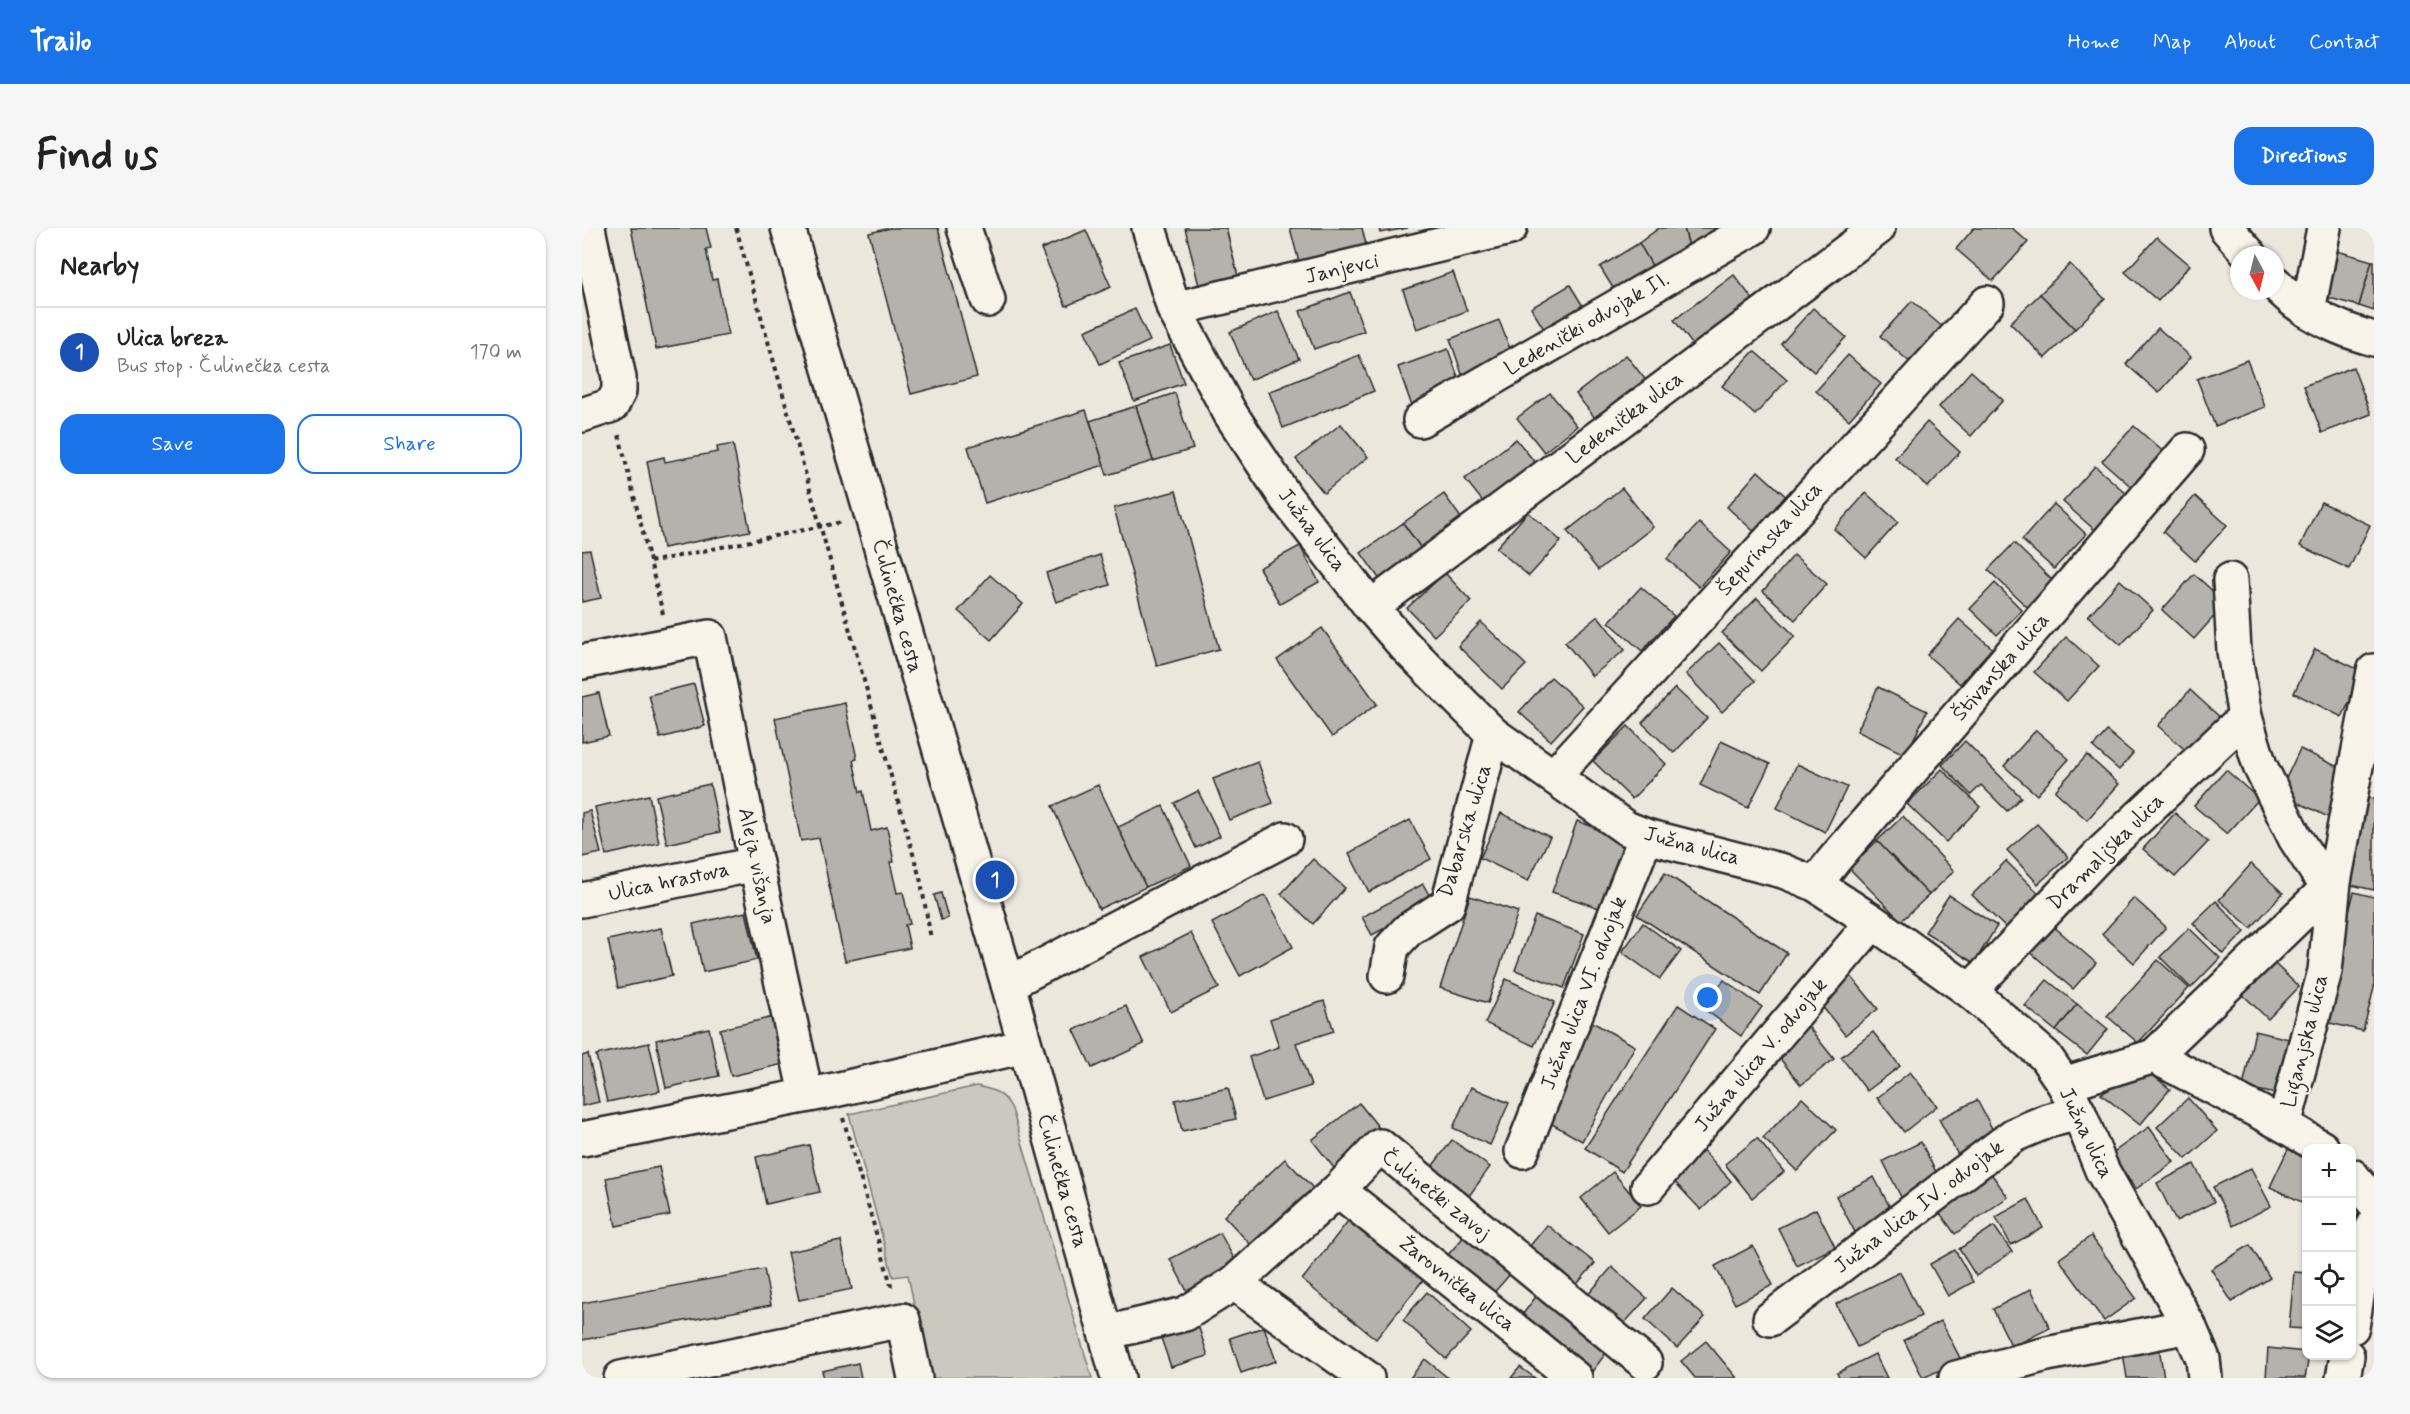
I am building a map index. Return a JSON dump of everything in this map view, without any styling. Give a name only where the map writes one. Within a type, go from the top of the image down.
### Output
[{"type":"street","points":[[588,228],[619,378],[619,391],[597,410]]},
{"type":"street","name":"Čulinečka cesta","points":[[788,228],[1008,984],[1118,1378]]},
{"type":"street","points":[[964,228],[988,300]]},
{"type":"street","name":"Južna ulica","points":[[1149,228],[1174,309],[1230,413],[1286,498],[1371,607],[1405,646],[1493,734],[1626,828],[1646,836],[1783,871],[1815,884],[1970,991],[2045,1056],[2064,1084],[2079,1113],[2102,1170],[2189,1326],[2203,1359],[2205,1378]]},
{"type":"street","name":"Janjevci","points":[[1174,309],[1510,228]]},
{"type":"street","name":"Ledenički odvojak II.","points":[[1420,420],[1753,228]]},
{"type":"street","name":"Ledenička ulica","points":[[1371,607],[1878,228]]},
{"type":"street","points":[[2226,228],[2242,246]]},
{"type":"street","points":[[2308,311],[2324,228]]},
{"type":"street","points":[[2284,292],[2308,311],[2330,323],[2374,339]]},
{"type":"street","name":"Šepurinska ulica","points":[[1554,776],[1986,303]]},
{"type":"street","name":"Štivanska ulica","points":[[1815,884],[2187,450]]},
{"type":"street","points":[[2064,1084],[2154,1056],[2334,882],[2317,872],[2295,838],[2260,766],[2245,717],[2234,651],[2230,580]]},
{"type":"street","name":"Aleja višanja","points":[[670,644],[710,637],[756,864],[821,1092]]},
{"type":"street","points":[[582,662],[670,644]]},
{"type":"street","name":"Liganjska ulica","points":[[2154,1056],[2284,1125],[2325,971],[2334,882],[2374,671]]},
{"type":"street","name":"Dramaljska ulica","points":[[1970,991],[2103,850],[2245,717]]},
{"type":"street","name":"Dabarska ulica","points":[[1387,976],[1392,947],[1408,930],[1448,904],[1493,734]]},
{"type":"street","name":"Južna ulica VI. odvojak","points":[[1522,1151],[1646,836]]},
{"type":"street","points":[[1008,984],[1285,839]]},
{"type":"street","name":"Ulica hrastova","points":[[582,900],[756,864]]},
{"type":"street","name":"Južna ulica V. odvojak","points":[[1648,1187],[1873,922]]},
{"type":"street","points":[[582,1138],[821,1092],[1025,1046]]},
{"type":"street","name":"Južna ulica IV. odvojak","points":[[1770,1319],[2014,1136],[2047,1121],[2079,1113]]},
{"type":"street","points":[[2284,1125],[2314,1144]]},
{"type":"street","name":"Čulinečki zavoj","points":[[1104,1333],[1185,1314],[1234,1283],[1338,1190],[1380,1146],[1645,1363]]},
{"type":"street","points":[[2356,1181],[2374,1202]]},
{"type":"street","name":"Žarovnička ulica","points":[[1338,1190],[1575,1378]]},
{"type":"street","points":[[2355,1306],[2366,1242],[2374,1225]]},
{"type":"street","points":[[1234,1283],[1367,1378]]},
{"type":"street","points":[[621,1378],[903,1320],[915,1378]]},
{"type":"street","points":[[1956,1378],[2047,1354],[2189,1326]]},
{"type":"street","points":[[2343,1378],[2346,1360]]},
{"type":"path","points":[[736,228],[921,882],[931,939]]},
{"type":"path","points":[[597,410],[650,562],[670,644]]},
{"type":"path","points":[[650,562],[843,521]]},
{"type":"path","points":[[821,1092],[891,1285],[897,1285]]},
{"type":"shaded area","points":[[977,1086],[998,1093],[1006,1099],[1012,1109],[1092,1378],[929,1378],[908,1275],[893,1277],[849,1114]]},
{"type":"building","points":[[631,228],[706,228],[711,248],[706,249],[712,280],[717,279],[728,335],[656,349]]},
{"type":"building","points":[[890,228],[938,228],[977,377],[911,394],[869,233]]},
{"type":"building","points":[[1185,228],[1226,228],[1238,276],[1199,286]]},
{"type":"building","points":[[1290,228],[1362,228],[1368,253],[1301,270]]},
{"type":"building","points":[[1379,228],[1408,228],[1380,233]]},
{"type":"building","points":[[1659,228],[1684,228],[1690,250],[1659,278],[1639,243]]},
{"type":"building","points":[[1684,228],[1735,228],[1690,250]]},
{"type":"building","points":[[1974,228],[2012,228],[2028,242],[1993,281],[1956,249]]},
{"type":"building","points":[[1086,230],[1111,287],[1066,306],[1041,249]]},
{"type":"building","points":[[2157,237],[2190,265],[2158,301],[2125,272]]},
{"type":"building","points":[[1639,243],[1659,278],[1621,301],[1600,267]]},
{"type":"building","points":[[2334,250],[2372,261],[2359,306],[2322,296]]},
{"type":"building","points":[[2372,261],[2374,261],[2374,311],[2359,306]]},
{"type":"building","points":[[2070,264],[2105,299],[2075,329],[2040,294]]},
{"type":"building","points":[[1453,272],[1467,311],[1417,329],[1403,290]]},
{"type":"building","points":[[1734,275],[1758,306],[1698,352],[1674,320]]},
{"type":"building","points":[[1570,285],[1589,316],[1550,339],[1531,308]]},
{"type":"building","points":[[1350,292],[1364,331],[1314,349],[1300,311]]},
{"type":"building","points":[[2040,294],[2075,329],[2045,358],[2010,323]]},
{"type":"building","points":[[1912,301],[1945,329],[1913,365],[1880,336]]},
{"type":"building","points":[[1813,308],[1846,337],[1814,372],[1781,344]]},
{"type":"building","points":[[1135,309],[1150,341],[1100,364],[1085,331]]},
{"type":"building","points":[[1278,311],[1299,359],[1250,380],[1230,332]]},
{"type":"building","points":[[1499,320],[1514,359],[1463,377],[1450,339]]},
{"type":"building","points":[[2158,328],[2191,357],[2159,393],[2126,364]]},
{"type":"building","points":[[1170,345],[1184,383],[1134,401],[1119,363]]},
{"type":"building","points":[[1448,349],[1462,388],[1412,406],[1398,367]]},
{"type":"building","points":[[1754,351],[1787,380],[1755,415],[1722,386]]},
{"type":"building","points":[[1359,355],[1374,391],[1283,428],[1269,392]]},
{"type":"building","points":[[1626,355],[1652,388],[1602,427],[1576,394]]},
{"type":"building","points":[[1848,355],[1881,384],[1849,420],[1816,391]]},
{"type":"building","points":[[2247,360],[2265,407],[2215,426],[2197,379]]},
{"type":"building","points":[[2353,367],[2371,414],[2322,433],[2304,386]]},
{"type":"building","points":[[1971,371],[2003,400],[1971,436],[1939,407]]},
{"type":"building","points":[[1175,393],[1193,449],[1153,461],[1136,406]]},
{"type":"building","points":[[1550,393],[1577,426],[1544,452],[1517,418]]},
{"type":"building","points":[[1136,406],[1153,461],[1107,475],[1090,421]]},
{"type":"building","points":[[1086,410],[1104,465],[985,503],[968,447]]},
{"type":"building","points":[[1927,422],[1960,452],[1928,487],[1895,458]]},
{"type":"building","points":[[1341,424],[1368,457],[1324,493],[1296,459]]},
{"type":"building","points":[[2134,426],[2167,455],[2135,490],[2102,461]]},
{"type":"building","points":[[1516,439],[1542,471],[1491,512],[1465,479]]},
{"type":"building","points":[[733,444],[750,531],[663,548],[647,461],[664,457],[665,462],[718,452],[717,447]]},
{"type":"building","points":[[2095,466],[2128,495],[2096,531],[2063,502]]},
{"type":"building","points":[[1758,471],[1791,501],[1759,536],[1727,507]]},
{"type":"building","points":[[1622,488],[1653,527],[1598,570],[1567,531]]},
{"type":"building","points":[[1176,491],[1219,649],[1157,666],[1114,508]]},
{"type":"building","points":[[1866,493],[1898,522],[1866,558],[1834,529]]},
{"type":"building","points":[[1444,494],[1466,525],[1425,554],[1403,523]]},
{"type":"building","points":[[2195,496],[2227,525],[2195,561],[2163,532]]},
{"type":"building","points":[[2321,502],[2370,525],[2349,569],[2300,546]]},
{"type":"building","points":[[2054,504],[2086,534],[2054,569],[2022,540]]},
{"type":"building","points":[[1528,512],[1561,541],[1529,576],[1496,548]]},
{"type":"building","points":[[1403,523],[1425,554],[1383,584],[1361,553]]},
{"type":"building","points":[[1699,523],[1731,552],[1699,587],[1667,559]]},
{"type":"building","points":[[2014,543],[2053,581],[2027,607],[1988,570]]},
{"type":"building","points":[[1300,546],[1319,582],[1280,604],[1259,568]]},
{"type":"building","points":[[590,550],[601,598],[582,602],[582,551]]},
{"type":"building","points":[[1100,555],[1110,585],[1056,602],[1046,573]]},
{"type":"building","points":[[1794,555],[1827,584],[1795,620],[1763,591]]},
{"type":"building","points":[[1445,573],[1471,601],[1434,636],[1407,608]]},
{"type":"building","points":[[2194,574],[2226,603],[2194,639],[2162,610]]},
{"type":"building","points":[[990,575],[1023,604],[991,640],[958,611]]},
{"type":"building","points":[[2120,580],[2153,610],[2121,645],[2088,616]]},
{"type":"building","points":[[1995,583],[2022,610],[1997,635],[1970,609]]},
{"type":"building","points":[[1641,587],[1674,616],[1642,651],[1609,622]]},
{"type":"building","points":[[1757,598],[1795,636],[1761,671],[1722,633]]},
{"type":"building","points":[[1598,616],[1625,650],[1592,676],[1565,642]]},
{"type":"building","points":[[1959,619],[1992,648],[1960,684],[1927,655]]},
{"type":"building","points":[[1481,622],[1526,665],[1502,689],[1458,646]]},
{"type":"building","points":[[1322,628],[1377,704],[1332,737],[1277,660]]},
{"type":"building","points":[[2066,637],[2099,666],[2067,701],[2034,672]]},
{"type":"building","points":[[1719,643],[1755,681],[1722,712],[1686,674]]},
{"type":"building","points":[[2315,649],[2364,672],[2342,717],[2294,693]]},
{"type":"building","points":[[1551,677],[1583,706],[1551,741],[1519,712]]},
{"type":"building","points":[[694,684],[705,726],[660,738],[649,695]]},
{"type":"building","points":[[1878,687],[1927,711],[1906,755],[1857,731]]},
{"type":"building","points":[[1675,688],[1707,718],[1674,753],[1642,723]]},
{"type":"building","points":[[2190,690],[2223,720],[2191,755],[2158,726]]},
{"type":"building","points":[[599,693],[609,736],[582,742],[582,697]]},
{"type":"building","points":[[845,703],[857,759],[853,760],[860,792],[863,791],[871,831],[887,827],[894,862],[890,862],[897,893],[903,892],[910,924],[905,925],[910,948],[845,961],[819,838],[801,841],[775,718]]},
{"type":"building","points":[[1628,726],[1666,764],[1632,799],[1593,761]]},
{"type":"building","points":[[2036,730],[2069,759],[2037,795],[2004,766]]},
{"type":"building","points":[[2107,731],[2133,753],[2119,770],[2093,747]]},
{"type":"building","points":[[1721,741],[1770,764],[1748,808],[1700,785]]},
{"type":"building","points":[[1965,741],[2021,797],[2007,811],[1981,785],[1971,795],[1942,765]]},
{"type":"building","points":[[2300,749],[2349,772],[2328,817],[2279,793]]},
{"type":"building","points":[[2087,755],[2119,784],[2087,820],[2055,791]]},
{"type":"building","points":[[1258,762],[1273,803],[1229,820],[1213,779]]},
{"type":"building","points":[[1797,764],[1847,787],[1825,832],[1777,808]]},
{"type":"building","points":[[1942,769],[1980,807],[1946,842],[1907,804]]},
{"type":"building","points":[[2226,770],[2259,799],[2227,834],[2194,806]]},
{"type":"building","points":[[710,784],[720,832],[667,844],[656,796]]},
{"type":"building","points":[[1098,785],[1146,887],[1099,909],[1052,806]]},
{"type":"building","points":[[1198,791],[1220,836],[1196,848],[1174,803]]},
{"type":"building","points":[[649,795],[659,843],[606,855],[595,807]]},
{"type":"building","points":[[2368,798],[2374,799],[2374,890],[2351,885]]},
{"type":"building","points":[[1163,806],[1191,866],[1146,887],[1118,827]]},
{"type":"building","points":[[590,811],[601,853],[582,857],[582,813]]},
{"type":"building","points":[[1501,813],[1550,837],[1528,881],[1480,858]]},
{"type":"building","points":[[2175,813],[2208,842],[2175,877],[2143,849]]},
{"type":"building","points":[[1903,816],[1954,871],[1929,895],[1877,841]]},
{"type":"building","points":[[1410,820],[1431,859],[1369,892],[1349,853]]},
{"type":"building","points":[[1577,821],[1630,840],[1605,910],[1552,892]]},
{"type":"building","points":[[2037,824],[2068,857],[2038,884],[2007,850]]},
{"type":"building","points":[[1877,841],[1929,895],[1901,921],[1849,868]]},
{"type":"building","points":[[1313,859],[1345,888],[1313,924],[1281,894]]},
{"type":"building","points":[[2006,861],[2042,897],[2008,930],[1972,895]]},
{"type":"building","points":[[2251,864],[2283,893],[2251,928],[2219,900]]},
{"type":"building","points":[[1665,873],[1787,953],[1760,995],[1637,915]]},
{"type":"building","points":[[1423,884],[1433,902],[1372,935],[1362,917]]},
{"type":"building","points":[[2354,892],[2374,897],[2374,988],[2363,1031],[2322,1021]]},
{"type":"building","points":[[941,893],[948,918],[941,920],[934,895]]},
{"type":"building","points":[[1265,895],[1293,947],[1240,976],[1212,923]]},
{"type":"building","points":[[1949,895],[1997,926],[1974,963],[1925,932]]},
{"type":"building","points":[[1470,896],[1518,912],[1488,1003],[1440,988]]},
{"type":"building","points":[[2134,898],[2166,927],[2134,963],[2102,934]]},
{"type":"building","points":[[2216,901],[2245,932],[2223,954],[2193,923]]},
{"type":"building","points":[[746,912],[757,960],[703,972],[693,924]]},
{"type":"building","points":[[1535,916],[1584,934],[1564,988],[1515,970]]},
{"type":"building","points":[[1643,923],[1681,951],[1660,979],[1622,952]]},
{"type":"building","points":[[2052,925],[2096,963],[2073,989],[2029,951]]},
{"type":"building","points":[[661,928],[672,976],[618,988],[608,940]]},
{"type":"building","points":[[2189,928],[2220,958],[2191,988],[2160,957]]},
{"type":"building","points":[[1191,933],[1219,988],[1171,1012],[1143,957]]},
{"type":"building","points":[[2158,960],[2189,988],[2138,1043],[2107,1016]]},
{"type":"building","points":[[2272,961],[2299,987],[2268,1019],[2241,993]]},
{"type":"building","points":[[1850,975],[1878,1009],[1845,1035],[1818,1001]]},
{"type":"building","points":[[1506,979],[1555,1002],[1534,1046],[1485,1023]]},
{"type":"building","points":[[1724,980],[1762,1007],[1741,1036],[1703,1008]]},
{"type":"building","points":[[2047,980],[2077,1004],[2056,1031],[2025,1006]]},
{"type":"building","points":[[1324,1001],[1334,1031],[1296,1043],[1311,1086],[1263,1101],[1249,1057],[1279,1047],[1270,1019]]},
{"type":"building","points":[[2077,1004],[2108,1029],[2087,1055],[2056,1031]]},
{"type":"building","points":[[1678,1005],[1715,1029],[1622,1172],[1585,1148]]},
{"type":"building","points":[[1126,1006],[1144,1044],[1092,1068],[1074,1030]]},
{"type":"building","points":[[774,1017],[784,1064],[731,1076],[720,1029]]},
{"type":"building","points":[[1592,1022],[1635,1046],[1582,1141],[1538,1116]]},
{"type":"building","points":[[1807,1025],[1834,1059],[1801,1085],[1774,1051]]},
{"type":"building","points":[[709,1028],[719,1076],[666,1088],[656,1040]]},
{"type":"building","points":[[2255,1031],[2293,1040],[2281,1095],[2243,1087]]},
{"type":"building","points":[[1873,1032],[1900,1066],[1867,1091],[1841,1057]]},
{"type":"building","points":[[649,1043],[660,1091],[607,1102],[596,1055]]},
{"type":"building","points":[[588,1054],[599,1102],[582,1106],[582,1056]]},
{"type":"building","points":[[2145,1069],[2170,1089],[2140,1125],[2101,1094]]},
{"type":"building","points":[[1910,1072],[1937,1106],[1904,1132],[1877,1098]]},
{"type":"building","points":[[1471,1087],[1509,1103],[1490,1145],[1453,1128]]},
{"type":"building","points":[[1228,1088],[1236,1119],[1182,1131],[1175,1100]]},
{"type":"building","points":[[1802,1098],[1836,1130],[1797,1171],[1763,1138]]},
{"type":"building","points":[[2188,1098],[2217,1131],[2186,1159],[2157,1127]]},
{"type":"building","points":[[1977,1100],[1997,1138],[1959,1157],[1939,1119]]},
{"type":"building","points":[[1359,1103],[1384,1134],[1337,1172],[1312,1140]]},
{"type":"building","points":[[2149,1127],[2174,1162],[2136,1189],[2111,1154]]},
{"type":"building","points":[[1757,1138],[1784,1172],[1752,1198],[1725,1164]]},
{"type":"building","points":[[1452,1140],[1490,1167],[1469,1196],[1431,1168]]},
{"type":"building","points":[[1921,1142],[1940,1180],[1902,1199],[1883,1161]]},
{"type":"building","points":[[809,1145],[820,1192],[766,1204],[756,1157]]},
{"type":"building","points":[[1702,1149],[1731,1181],[1701,1210],[1671,1178]]},
{"type":"building","points":[[2288,1149],[2302,1155],[2302,1202],[2270,1187]]},
{"type":"building","points":[[1285,1159],[1313,1188],[1251,1245],[1224,1216]]},
{"type":"building","points":[[2194,1164],[2214,1202],[2176,1221],[2157,1183]]},
{"type":"building","points":[[659,1167],[670,1215],[616,1226],[606,1178]]},
{"type":"building","points":[[2251,1168],[2271,1206],[2233,1226],[2213,1187]]},
{"type":"building","points":[[1613,1172],[1641,1206],[1608,1232],[1581,1198]]},
{"type":"building","points":[[1990,1172],[2008,1197],[1955,1234],[1937,1209]]},
{"type":"building","points":[[1874,1177],[1894,1215],[1856,1234],[1836,1196]]},
{"type":"building","points":[[2356,1196],[2364,1199],[2356,1219]]},
{"type":"building","points":[[2028,1199],[2043,1228],[2011,1245],[1996,1217]]},
{"type":"building","points":[[1816,1209],[1835,1247],[1797,1266],[1778,1228]]},
{"type":"building","points":[[1348,1221],[1423,1280],[1376,1339],[1302,1280]]},
{"type":"building","points":[[1547,1225],[1595,1263],[1572,1290],[1525,1252]]},
{"type":"building","points":[[1994,1226],[2012,1252],[1976,1276],[1959,1249]]},
{"type":"building","points":[[1468,1232],[1512,1272],[1490,1297],[1446,1257]]},
{"type":"building","points":[[1220,1233],[1237,1264],[1187,1291],[1170,1259]]},
{"type":"building","points":[[2091,1236],[2136,1298],[2104,1321],[2059,1259]]},
{"type":"building","points":[[841,1241],[852,1289],[799,1300],[788,1252]]},
{"type":"building","points":[[2250,1245],[2270,1278],[2232,1302],[2211,1269]]},
{"type":"building","points":[[1753,1246],[1773,1285],[1735,1304],[1715,1266]]},
{"type":"building","points":[[1955,1250],[1973,1282],[1948,1296],[1930,1264]]},
{"type":"building","points":[[1612,1267],[1647,1298],[1621,1327],[1586,1297]]},
{"type":"building","points":[[764,1269],[771,1305],[582,1340],[582,1303]]},
{"type":"building","points":[[1900,1272],[1921,1316],[1857,1347],[1836,1304]]},
{"type":"building","points":[[2294,1272],[2302,1273],[2302,1329],[2289,1328]]},
{"type":"building","points":[[1672,1288],[1705,1317],[1677,1348],[1645,1319]]},
{"type":"building","points":[[2031,1289],[2050,1328],[2012,1347],[1993,1309]]},
{"type":"building","points":[[1541,1290],[1613,1344],[1588,1377],[1516,1323]]},
{"type":"building","points":[[1427,1292],[1471,1332],[1446,1359],[1403,1320]]},
{"type":"building","points":[[1941,1321],[1961,1360],[1923,1378],[1904,1340]]},
{"type":"building","points":[[1198,1325],[1208,1356],[1171,1367],[1161,1338]]},
{"type":"building","points":[[1264,1327],[1276,1361],[1241,1373],[1230,1338]]},
{"type":"building","points":[[1706,1341],[1737,1378],[1695,1378],[1681,1361]]},
{"type":"building","points":[[2159,1347],[2164,1378],[2127,1378],[2123,1353]]},
{"type":"building","points":[[2268,1348],[2302,1352],[2302,1360],[2308,1360],[2305,1378],[2266,1378]]},
{"type":"building","points":[[1875,1354],[1887,1378],[1839,1378],[1837,1373]]},
{"type":"building","points":[[1425,1359],[1448,1378],[1410,1378]]},
{"type":"building","points":[[858,1363],[861,1378],[824,1378],[822,1371]]},
{"type":"building","points":[[1520,1367],[1535,1378],[1511,1378]]},
{"type":"place","name":"Ulica breza","points":[[995,880]]}]
